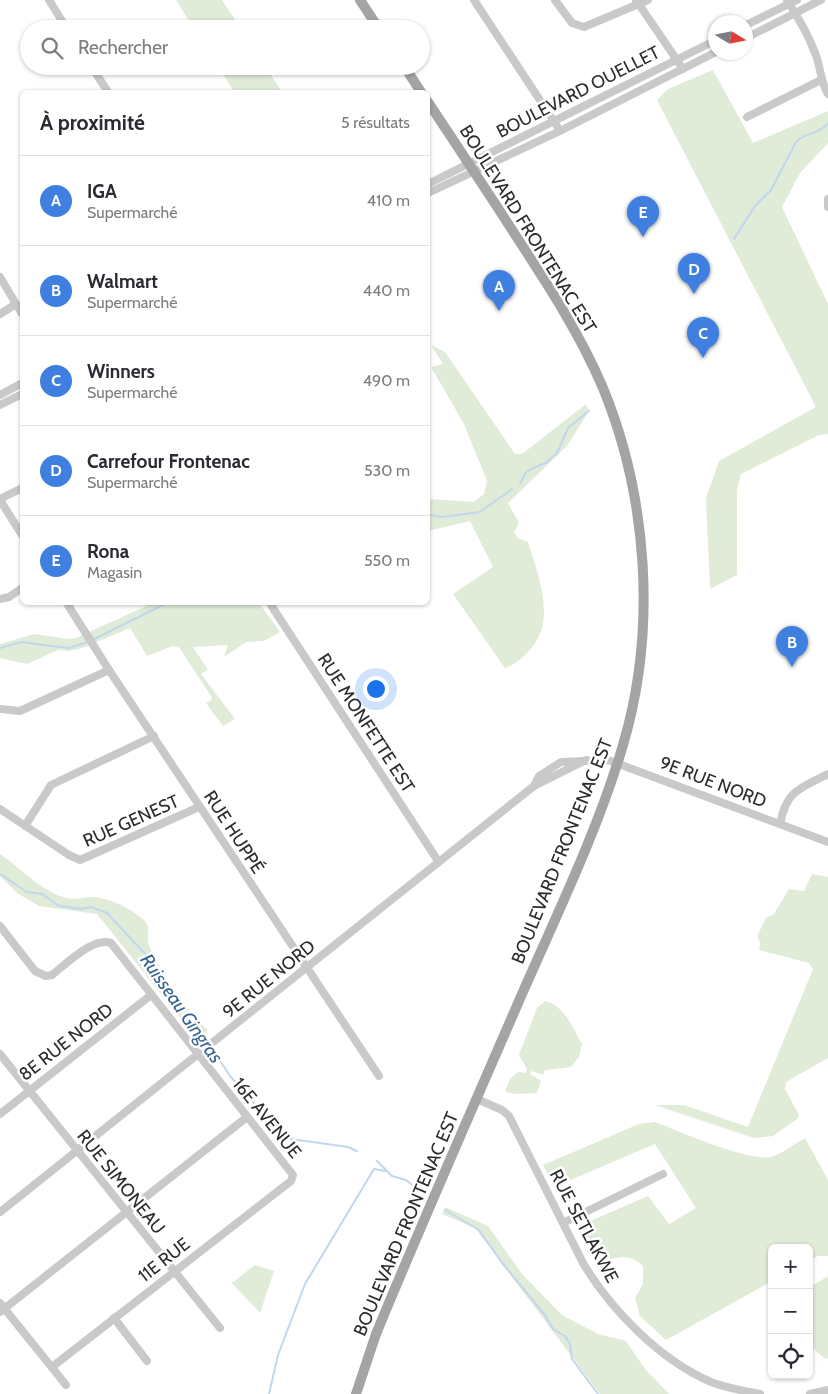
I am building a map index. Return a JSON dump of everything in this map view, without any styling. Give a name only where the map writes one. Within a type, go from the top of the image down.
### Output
[{"type":"main road","points":[[360,0],[373,20]]},
{"type":"main road","points":[[410,75],[421,90]]},
{"type":"main road","name":"BOULEVARD FRONTENAC EST","points":[[356,1394],[376,1334],[572,879],[618,762],[635,690],[642,631],[641,564],[630,473],[613,418],[585,350],[545,279],[430,105]]},
{"type":"street","points":[[49,0],[61,20]]},
{"type":"street","points":[[474,0],[560,130]]},
{"type":"street","points":[[556,0],[572,24],[584,28],[638,2],[648,0]]},
{"type":"street","points":[[753,21],[788,2],[797,0]]},
{"type":"street","points":[[753,34],[821,0]]},
{"type":"street","points":[[638,2],[683,69]]},
{"type":"street","points":[[788,2],[796,13],[816,54],[821,80],[828,94]]},
{"type":"street","name":"BOULEVARD OUELLET","points":[[430,192],[554,122],[708,44]]},
{"type":"street","name":"BOULEVARD OUELLET","points":[[430,183],[560,130],[708,56]]},
{"type":"street","points":[[97,75],[107,90]]},
{"type":"street","points":[[747,117],[821,80]]},
{"type":"street","points":[[828,199],[828,207]]},
{"type":"street","points":[[0,277],[20,311]]},
{"type":"street","points":[[0,314],[16,304]]},
{"type":"street","points":[[0,395],[20,384]]},
{"type":"street","points":[[0,405],[20,395]]},
{"type":"street","points":[[20,489],[0,500],[20,532]]},
{"type":"street","points":[[0,599],[9,597],[20,589]]},
{"type":"street","name":"RUE HUPPÉ","points":[[68,605],[199,807],[379,1076]]},
{"type":"street","name":"RUE MONFETTE EST","points":[[271,605],[438,861]]},
{"type":"street","points":[[0,709],[20,710],[109,670]]},
{"type":"street","points":[[25,826],[50,785],[154,736]]},
{"type":"street","name":"9E RUE NORD","points":[[0,1212],[534,786],[539,776],[556,763],[568,760],[602,759],[618,762],[828,842]]},
{"type":"street","points":[[780,824],[788,798],[795,790],[828,774]]},
{"type":"street","name":"RUE GENEST","points":[[0,809],[69,855],[80,860],[199,807]]},
{"type":"street","name":"16E AVENUE","points":[[0,926],[35,971],[46,976],[52,975],[95,942],[105,941],[111,943],[293,1175]]},
{"type":"street","name":"8E RUE NORD","points":[[0,1114],[152,995]]},
{"type":"street","name":"RUE SIMONEAU","points":[[0,1054],[220,1328]]},
{"type":"street","name":"RUE SETLAKWE","points":[[477,1099],[502,1110],[509,1116],[595,1284],[610,1303],[637,1331],[679,1363],[711,1382],[760,1394]]},
{"type":"street","points":[[66,1385],[1,1308],[126,1213],[247,1117]]},
{"type":"street","points":[[563,1223],[663,1174]]},
{"type":"street","name":"11E RUE","points":[[52,1367],[291,1180],[293,1175]]},
{"type":"street","points":[[114,1318],[147,1361]]},
{"type":"street","points":[[810,1394],[828,1390]]},
{"type":"green space","points":[[176,0],[222,0],[235,20],[188,20]]},
{"type":"green space","points":[[713,70],[753,143],[828,111],[828,143],[800,173],[782,207],[828,304],[828,434],[819,435],[741,474],[737,490],[737,575],[710,589],[706,498],[719,461],[816,407],[657,100],[668,89]]},
{"type":"green space","points":[[224,75],[271,75],[281,90],[233,90]]},
{"type":"green space","points":[[431,345],[445,352],[515,454],[522,454],[586,404],[589,411],[567,446],[508,503],[519,523],[514,533],[518,538],[528,542],[541,585],[544,614],[542,628],[536,641],[519,660],[505,668],[453,594],[493,567],[470,521],[430,531],[430,499],[474,502],[484,494],[487,481],[464,424],[431,367],[443,364]]},
{"type":"green space","points":[[148,605],[260,605],[280,632],[264,641],[246,642],[224,657],[228,645],[193,647],[208,670],[201,674],[235,719],[223,726],[206,703],[212,700],[211,696],[179,647],[173,646],[147,656],[130,628],[82,648],[69,651],[58,650],[27,664],[0,658],[0,644],[34,634],[69,639],[76,638]]},
{"type":"green space","points":[[0,854],[47,890],[70,899],[93,897],[106,899],[127,908],[144,920],[148,928],[148,942],[157,963],[192,1013],[208,1030],[198,1040],[97,914],[39,906],[17,893],[0,876]]},
{"type":"green space","points":[[812,874],[828,877],[828,1058],[786,1082],[785,1089],[799,1115],[797,1119],[773,1136],[754,1138],[655,1105],[684,1105],[748,1127],[813,969],[809,963],[759,950],[760,943],[757,936],[766,918],[774,914],[789,889],[804,891]]},
{"type":"green space","points":[[545,1001],[558,1007],[571,1024],[582,1044],[579,1057],[571,1067],[545,1070],[543,1075],[532,1071],[530,1074],[541,1081],[537,1093],[513,1094],[505,1091],[510,1079],[518,1072],[526,1073],[527,1069],[519,1055],[537,1008]]},
{"type":"green space","points":[[655,1122],[731,1150],[760,1157],[775,1156],[805,1138],[828,1180],[828,1256],[817,1256],[813,1258],[813,1244],[768,1244],[768,1283],[666,1340],[640,1316],[635,1298],[643,1284],[643,1266],[635,1260],[628,1258],[611,1259],[592,1246],[579,1226],[648,1196],[669,1224],[696,1208],[655,1144],[554,1187],[543,1165],[639,1124]]},
{"type":"green space","points":[[445,1207],[488,1226],[522,1274],[562,1315],[598,1334],[626,1341],[645,1369],[669,1394],[600,1394],[475,1228],[442,1214]]},
{"type":"green space","points":[[255,1265],[274,1271],[260,1313],[232,1283]]},
{"type":"green space","points":[[828,1276],[828,1359],[813,1348],[813,1285]]},
{"type":"waterway","points":[[734,239],[755,206],[771,190],[796,142],[804,136],[820,130],[828,123]]},
{"type":"waterway","points":[[520,483],[527,471],[547,462],[557,453],[568,428],[589,411]]},
{"type":"waterway","points":[[430,514],[441,517],[480,512],[512,489]]},
{"type":"waterway","points":[[92,640],[163,605]]},
{"type":"waterway","points":[[0,648],[21,642],[68,648],[88,642]]},
{"type":"waterway","name":"Ruisseau Gingras","points":[[0,874],[27,892],[42,894],[59,906],[81,909],[91,907],[107,913],[147,956],[166,989],[186,1014],[194,1031],[209,1043]]},
{"type":"waterway","name":"Ruisseau Gingras","points":[[211,1047],[230,1076],[260,1110],[273,1119],[283,1134],[291,1139],[348,1147],[357,1151]]},
{"type":"waterway","name":"Ruisseau Gingras","points":[[377,1161],[392,1176],[406,1180],[421,1192]]},
{"type":"waterway","points":[[269,1394],[278,1355],[305,1284],[374,1169],[385,1171]]},
{"type":"waterway","name":"Ruisseau Gingras","points":[[445,1210],[479,1230],[503,1264],[545,1315],[553,1329],[565,1336],[570,1344],[572,1359],[598,1394]]},
{"type":"place","name":"Rona","points":[[643,237]]},
{"type":"place","name":"Carrefour Frontenac","points":[[694,294]]},
{"type":"place","name":"IGA","points":[[499,311]]},
{"type":"place","name":"Winners","points":[[703,358]]},
{"type":"place","name":"Walmart","points":[[792,667]]}]
